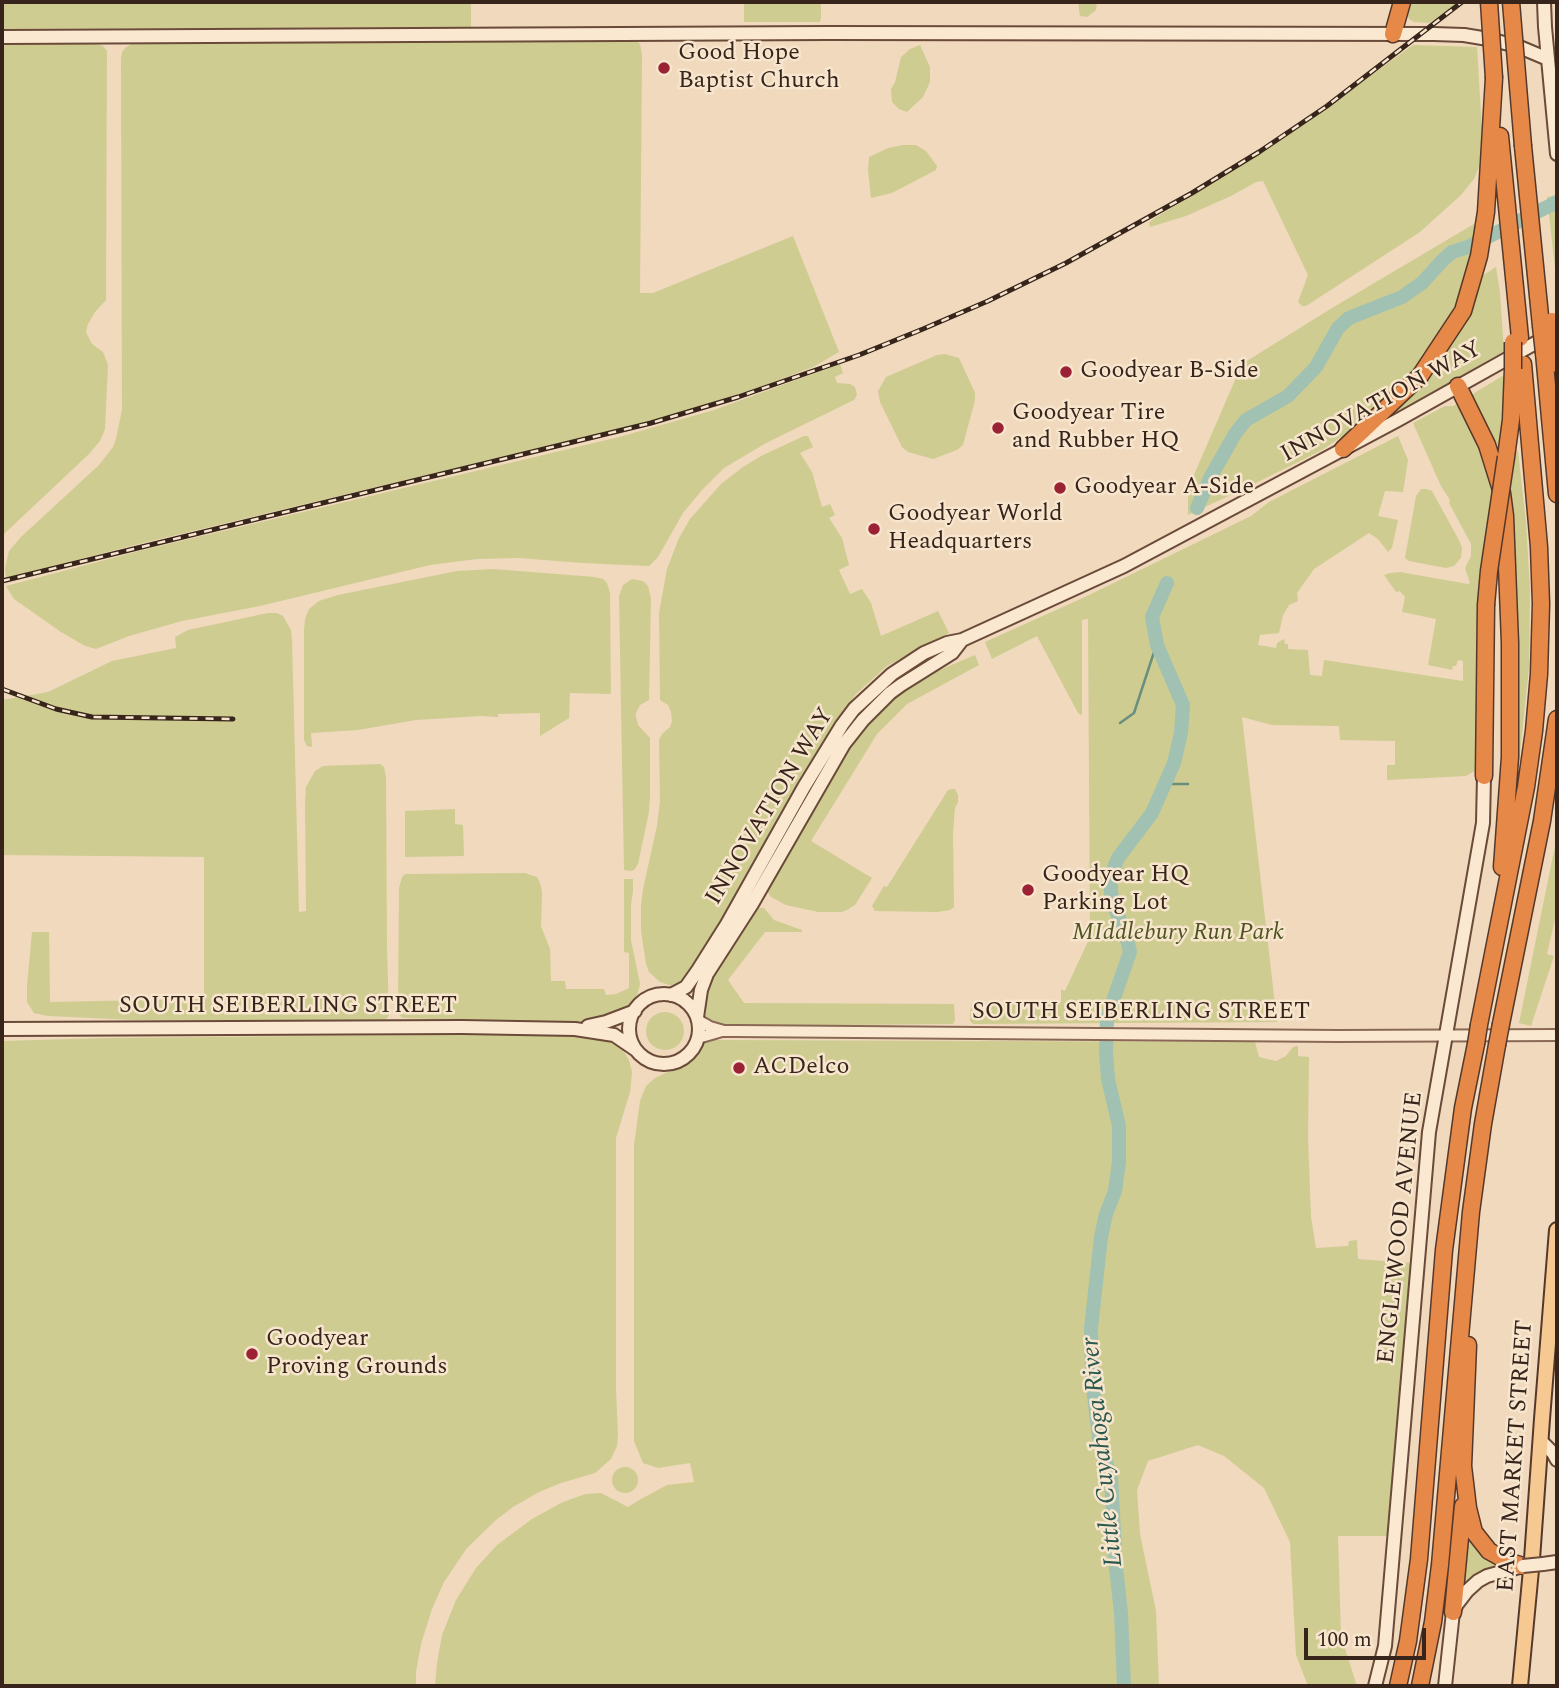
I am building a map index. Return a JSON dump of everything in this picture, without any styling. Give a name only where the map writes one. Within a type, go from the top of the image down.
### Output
[{"type":"highway","points":[[1393,34],[1402,2]]},
{"type":"highway","points":[[1398,1686],[1408,1641],[1419,1559],[1444,1250],[1461,1121],[1526,787],[1540,663],[1539,547],[1518,367],[1513,263],[1489,2]]},
{"type":"highway","points":[[1511,2],[1523,146],[1550,336],[1557,494]]},
{"type":"highway","points":[[1343,449],[1420,376],[1463,311],[1479,256],[1486,212],[1494,78]]},
{"type":"highway","points":[[1550,336],[1557,364]]},
{"type":"highway","points":[[1484,776],[1486,605],[1518,367]]},
{"type":"highway","points":[[1458,386],[1487,445],[1502,493],[1505,516],[1510,643],[1510,757],[1497,937]]},
{"type":"highway","points":[[1420,1686],[1433,1622],[1440,1565],[1471,1212],[1483,1124],[1549,782],[1557,719]]},
{"type":"highway","points":[[1529,886],[1557,785]]},
{"type":"highway","points":[[1471,1212],[1463,1466],[1465,1492],[1472,1526],[1482,1544],[1497,1557],[1523,1566]]},
{"type":"highway","points":[[1453,1612],[1465,1492]]},
{"type":"main road","points":[[1544,2],[1552,61],[1557,154]]},
{"type":"main road","points":[[2,37],[815,33],[1464,35],[1517,46],[1552,61]]},
{"type":"main road","name":"INNOVATION WAY","points":[[671,995],[685,987],[698,970],[828,747],[855,709],[878,685],[906,663],[1124,566],[1550,336]]},
{"type":"main road","name":"INNOVATION WAY","points":[[697,1018],[701,990],[707,974],[752,904],[852,733],[890,693],[952,653],[962,640]]},
{"type":"main road","name":"ENGLEWOOD AVENUE","points":[[1375,1686],[1385,1646],[1429,1132],[1483,823],[1484,776]]},
{"type":"main road","points":[[671,995],[687,1002],[697,1018],[698,1038],[688,1054],[672,1063],[652,1062],[636,1050],[630,1031],[631,1021],[635,1011],[647,999],[671,995]]},
{"type":"main road","name":"SOUTH SEIBERLING STREET","points":[[575,1029],[607,1022],[635,1011]]},
{"type":"main road","name":"SOUTH SEIBERLING STREET","points":[[2,1029],[575,1029],[614,1035],[636,1050]]},
{"type":"main road","name":"EAST MARKET STREET","points":[[1520,1686],[1557,1230]]},
{"type":"main road","points":[[1541,1441],[1557,1460]]},
{"type":"main road","points":[[1448,1682],[1453,1612],[1467,1591],[1487,1576],[1523,1566],[1557,1562]]},
{"type":"street","name":"SOUTH SEIBERLING STREET","points":[[697,1018],[710,1027],[724,1031]]},
{"type":"street","name":"SOUTH SEIBERLING STREET","points":[[698,1038],[724,1031],[1557,1035]]},
{"type":"green space","points":[[2,2],[471,2],[471,27],[2,29]]},
{"type":"green space","points":[[744,2],[821,2],[821,18],[820,22],[744,22]]},
{"type":"green space","points":[[1078,2],[1097,2],[1096,10],[1087,17],[1080,16]]},
{"type":"green space","points":[[1407,2],[1458,2],[1429,23],[1409,19],[1405,9]]},
{"type":"green space","points":[[637,41],[642,54],[640,293],[653,293],[793,236],[839,352],[813,367],[763,386],[664,418],[6,578],[9,551],[99,465],[116,439],[122,410],[121,59],[126,47],[132,44]]},
{"type":"green space","points":[[93,43],[103,46],[107,51],[106,300],[95,312],[86,332],[92,344],[103,352],[108,365],[105,429],[100,441],[89,454],[2,538],[2,44]]},
{"type":"green space","points":[[920,45],[930,67],[930,82],[923,97],[907,112],[892,102],[891,89],[901,57]]},
{"type":"green space","points":[[1413,45],[1477,47],[1482,130],[1479,167],[1474,179],[1460,196],[1420,232],[1306,306],[1302,306],[1298,302],[1308,275],[1263,181],[1186,216],[1150,227],[1149,223],[1153,219],[1227,175],[1307,122]]},
{"type":"green space","points":[[916,145],[926,151],[937,166],[936,170],[892,193],[871,198],[869,157],[888,148]]},
{"type":"green space","points":[[1557,195],[1557,286],[1547,197]]},
{"type":"green space","points":[[1479,221],[1466,280],[1445,328],[1415,374],[1357,426],[1322,450],[1188,515],[1188,497],[1193,477],[1242,364]]},
{"type":"green space","points":[[1496,267],[1504,351],[1385,420],[1476,295],[1482,276]]},
{"type":"green space","points":[[945,354],[959,358],[975,393],[975,400],[963,445],[933,459],[908,452],[902,447],[880,402],[878,391],[886,377]]},
{"type":"green space","points":[[840,364],[843,373],[835,377],[837,383],[855,387],[857,395],[854,400],[766,443],[724,468],[683,513],[658,557],[649,566],[519,558],[477,559],[430,565],[260,606],[182,621],[129,636],[96,649],[85,646],[61,632],[14,599],[6,586],[147,549],[619,437],[714,410]]},
{"type":"green space","points":[[1504,375],[1500,455],[1497,454],[1482,414],[1471,395]]},
{"type":"green space","name":"MIddlebury Run Park","points":[[1456,404],[1470,416],[1495,487],[1478,769],[1466,776],[1387,780],[1387,765],[1395,765],[1395,741],[1340,740],[1339,726],[1272,725],[1242,717],[1277,1022],[973,1024],[970,1021],[971,1004],[1061,1002],[1061,989],[1065,991],[1090,937],[1088,619],[1082,620],[1082,715],[1078,713],[1037,636],[992,659],[985,642],[1085,597],[1251,516],[1269,502],[1398,436],[1408,460],[1403,492],[1385,491],[1378,516],[1398,520],[1392,548],[1388,552],[1378,539],[1369,533],[1314,569],[1297,593],[1298,601],[1289,605],[1283,615],[1279,633],[1260,635],[1258,645],[1276,648],[1277,643],[1284,639],[1288,649],[1308,650],[1310,675],[1322,676],[1324,660],[1463,681],[1463,661],[1458,660],[1452,670],[1428,665],[1436,619],[1402,612],[1405,597],[1400,591],[1396,592],[1384,575],[1400,572],[1470,583],[1465,568],[1471,556],[1471,544],[1449,503],[1450,500],[1413,423],[1445,406]]},
{"type":"green space","points":[[808,436],[813,447],[800,453],[812,472],[822,507],[830,504],[835,515],[829,518],[842,538],[849,565],[839,570],[850,594],[862,589],[871,603],[881,636],[938,611],[949,633],[887,666],[856,694],[821,745],[694,971],[675,987],[660,982],[649,972],[641,931],[643,889],[660,801],[659,740],[672,721],[668,705],[660,700],[659,613],[667,569],[690,519],[721,484],[761,456]]},
{"type":"green space","points":[[1518,451],[1530,590],[1529,667],[1519,763],[1516,763],[1508,490],[1513,452]]},
{"type":"green space","points":[[1421,489],[1432,491],[1460,542],[1461,558],[1454,566],[1446,568],[1405,558],[1416,496]]},
{"type":"green space","points":[[493,569],[595,577],[607,583],[610,593],[611,694],[570,693],[569,718],[540,736],[540,713],[498,714],[498,717],[416,720],[358,730],[311,733],[312,747],[307,746],[304,740],[304,630],[309,609],[319,601],[338,595],[457,571]]},
{"type":"green space","points":[[632,579],[643,581],[648,586],[651,599],[649,700],[640,705],[636,713],[638,725],[650,738],[650,796],[638,864],[630,871],[624,870],[619,596],[623,585]]},
{"type":"green space","points":[[268,613],[283,616],[291,630],[299,912],[306,911],[306,787],[315,771],[323,766],[380,764],[384,767],[389,1015],[385,1021],[135,1020],[34,1013],[27,1002],[32,932],[49,932],[50,1002],[204,999],[204,857],[2,855],[2,700],[48,692],[112,661],[176,648],[175,637],[188,630]]},
{"type":"green space","points":[[975,655],[979,665],[907,704],[877,734],[811,841],[872,878],[855,905],[842,912],[818,912],[786,905],[771,897],[767,891],[812,809],[854,742],[875,715],[901,691],[940,665],[942,669]]},
{"type":"green space","points":[[955,789],[958,802],[953,833],[954,907],[937,912],[875,911],[872,906],[884,886],[887,887],[948,790]]},
{"type":"green space","points":[[455,809],[455,824],[463,825],[464,856],[405,857],[405,811]]},
{"type":"green space","points":[[1557,836],[1557,911],[1547,954],[1554,956],[1531,1026],[1519,1023]]},
{"type":"green space","points":[[525,873],[537,877],[540,883],[541,926],[550,949],[551,981],[565,981],[566,989],[604,989],[606,995],[629,988],[629,953],[624,952],[624,879],[633,879],[631,940],[640,984],[636,1000],[630,1008],[594,1024],[512,1025],[496,1021],[400,1016],[399,888],[402,877],[405,874]]},
{"type":"green space","points":[[756,908],[764,908],[774,920],[802,932],[765,932],[728,980],[744,1003],[954,1004],[953,1024],[722,1026],[707,1021],[702,1007],[707,978]]},
{"type":"green space","points":[[665,1012],[678,1018],[684,1031],[678,1044],[665,1050],[652,1044],[646,1031],[652,1018]]},
{"type":"green space","name":"Goodyear Proving Grounds","points":[[530,1034],[608,1038],[619,1044],[629,1060],[632,1072],[630,1092],[616,1138],[618,1435],[617,1446],[611,1459],[595,1473],[539,1492],[513,1507],[467,1548],[444,1582],[432,1609],[421,1644],[416,1686],[2,1686],[2,1041]]},
{"type":"green space","points":[[704,1042],[1255,1042],[1259,1057],[1276,1061],[1298,1046],[1298,1056],[1309,1057],[1308,1137],[1311,1217],[1316,1248],[1348,1246],[1349,1241],[1357,1240],[1358,1259],[1411,1263],[1390,1536],[1338,1536],[1341,1636],[1357,1686],[1308,1686],[1296,1655],[1290,1542],[1264,1488],[1224,1456],[1198,1445],[1148,1461],[1137,1490],[1140,1534],[1156,1611],[1159,1686],[435,1686],[442,1635],[456,1600],[476,1568],[497,1545],[532,1519],[585,1494],[601,1493],[628,1507],[667,1485],[694,1482],[690,1463],[658,1468],[643,1463],[634,1441],[634,1145],[640,1101],[646,1086],[655,1078],[684,1064]]},
{"type":"green space","points":[[625,1467],[634,1471],[638,1480],[634,1489],[625,1493],[616,1489],[612,1480],[616,1471]]},
{"type":"green space","points":[[1466,1527],[1508,1566],[1461,1595]]},
{"type":"waterway","name":"Little Cuyahoga River","points":[[1197,508],[1210,478],[1246,420],[1288,396],[1316,367],[1338,328],[1349,318],[1402,297],[1422,283],[1452,252],[1468,247],[1557,202]]},
{"type":"waterway","name":"Little Cuyahoga River","points":[[1124,1686],[1111,1478],[1099,1438],[1092,1378],[1091,1328],[1101,1237],[1115,1191],[1119,1162],[1119,1126],[1108,1079],[1107,1018],[1130,952],[1125,931],[1115,909],[1111,875],[1118,858],[1152,813],[1174,763],[1181,733],[1183,705],[1157,645],[1152,617],[1167,583]]},
{"type":"waterway","points":[[1120,723],[1134,713],[1157,643]]},
{"type":"waterway","points":[[1164,784],[1188,784]]},
{"type":"railway","points":[[2,581],[651,423],[738,397],[859,355],[988,301],[1066,263],[1192,193],[1327,106],[1462,2]]},
{"type":"railway","points":[[2,689],[56,709],[92,717],[233,719]]},
{"type":"place","name":"Good Hope Baptist Church","points":[[664,68]]},
{"type":"place","name":"Goodyear B-Side","points":[[1066,372]]},
{"type":"place","name":"Goodyear Tire and Rubber HQ","points":[[998,428]]},
{"type":"place","name":"Goodyear A-Side","points":[[1060,488]]},
{"type":"place","name":"Goodyear World Headquarters","points":[[874,529]]},
{"type":"place","name":"Goodyear HQ Parking Lot","points":[[1028,890]]},
{"type":"place","name":"ACDelco","points":[[739,1068]]},
{"type":"place","name":"Goodyear Proving Grounds","points":[[252,1354]]}]
